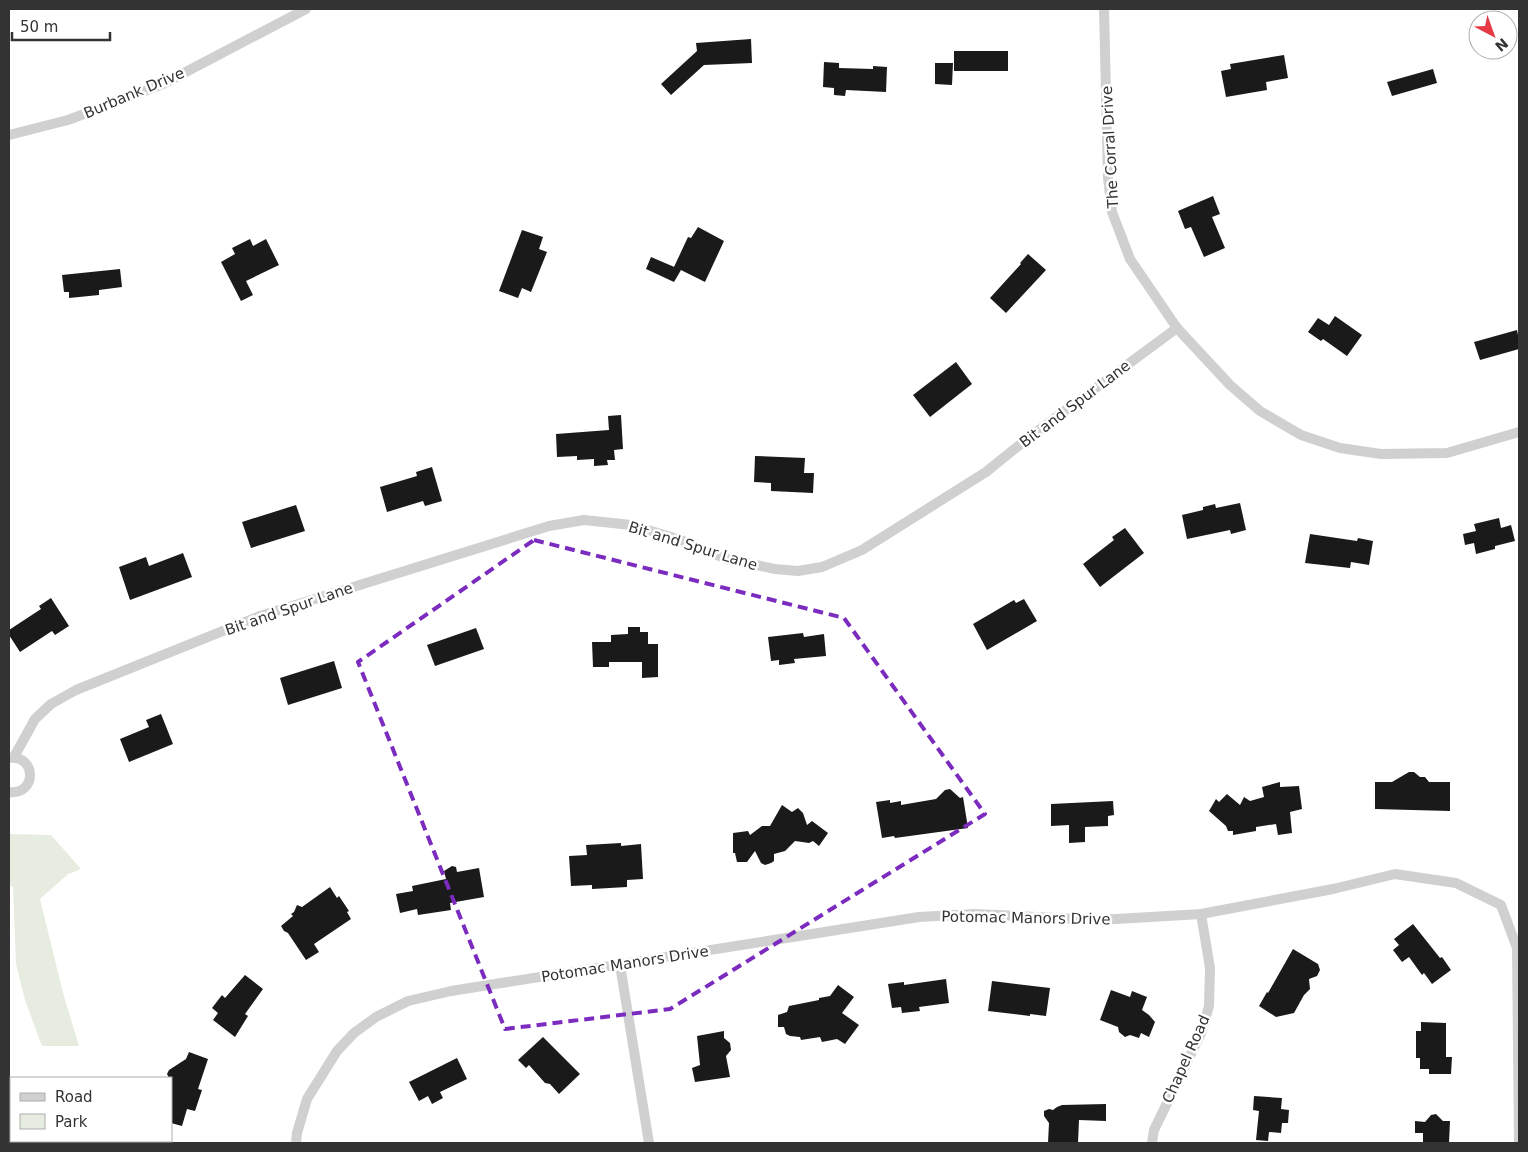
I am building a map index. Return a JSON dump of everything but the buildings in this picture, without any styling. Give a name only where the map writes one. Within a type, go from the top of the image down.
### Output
[{"type":"street","name":"Burbank Drive","points":[[9,135],[68,120],[163,84],[306,9]]},
{"type":"street","name":"The Corral Drive","points":[[1104,9],[1108,178],[1112,212],[1130,259],[1177,328],[1230,385],[1260,411],[1301,435],[1340,448],[1381,454],[1447,453],[1519,432]]},
{"type":"street","name":"Bit and Spur Lane","points":[[9,792],[22,790],[30,776],[28,766],[24,761],[12,757],[35,719],[51,704],[76,690],[260,616],[549,526],[584,520],[631,525],[681,540],[726,558],[746,563],[775,569],[798,570],[822,567],[862,550],[986,472],[1028,438],[1177,328]]},
{"type":"street","name":"Potomac Manors Drive","points":[[296,1143],[307,1099],[337,1050],[354,1033],[376,1017],[408,1001],[451,992],[920,917],[975,914],[1099,920],[1201,914],[1333,889],[1395,874],[1456,883],[1501,905],[1516,948],[1519,1143]]},
{"type":"street","name":"Chapel Road","points":[[1152,1143],[1154,1130],[1202,1031],[1209,1006],[1210,968],[1201,914]]},
{"type":"street","points":[[620,965],[648,1143]]},
{"type":"highlighted area","points":[[534,540],[844,618],[985,814],[670,1009],[505,1029],[358,662]]},
{"type":"green space","points":[[9,834],[51,835],[81,869],[68,874],[40,899],[63,993],[79,1046],[42,1046],[25,1000],[16,964],[13,887],[9,885]]}]
